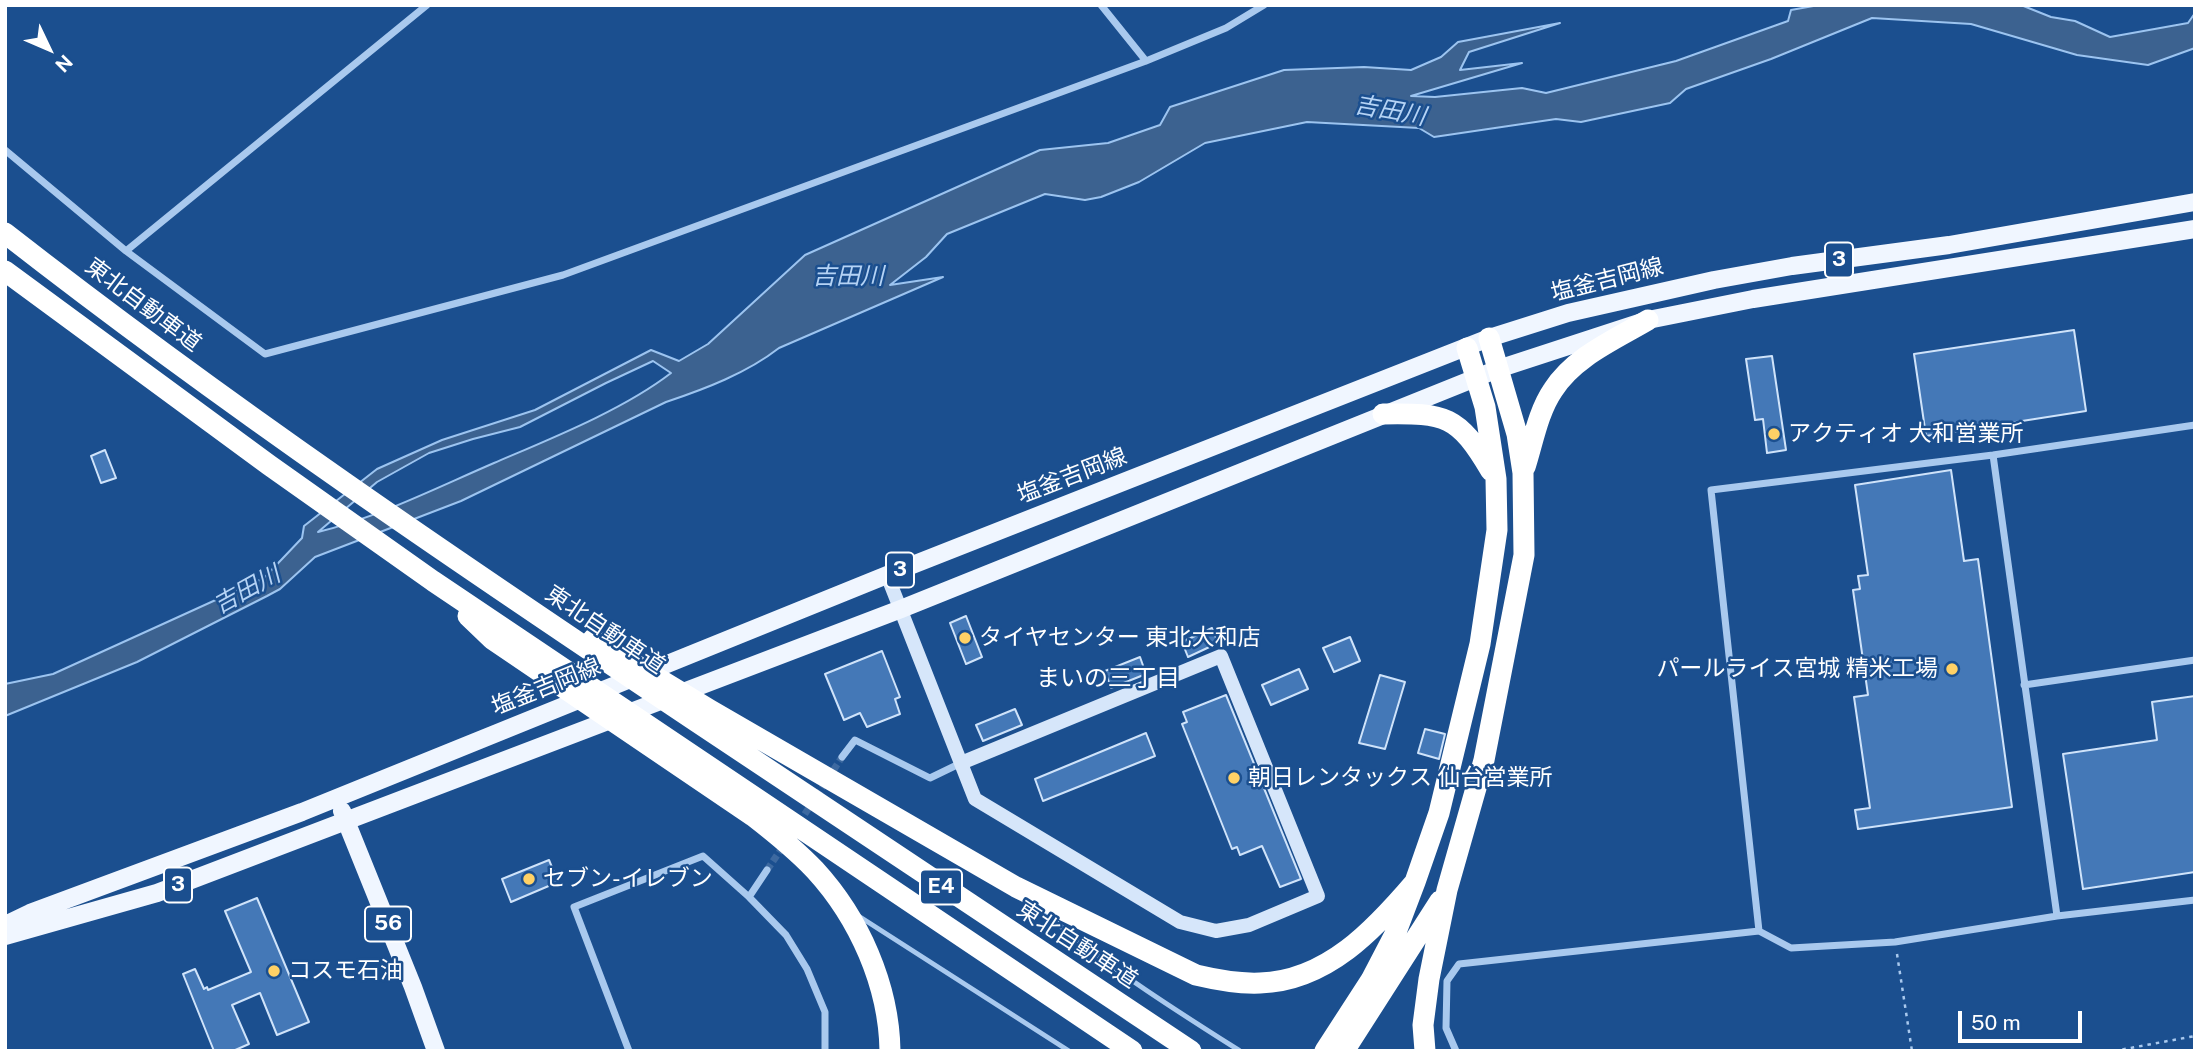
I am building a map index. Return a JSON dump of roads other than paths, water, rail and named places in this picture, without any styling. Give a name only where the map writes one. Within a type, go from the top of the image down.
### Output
[{"type":"highway","name":"東北自動車道","points":[[5,233],[181,367],[462,566],[702,715],[875,843],[1191,1051]]},
{"type":"highway","name":"E4","points":[[5,271],[568,681],[662,734],[1132,1051]]},
{"type":"highway","points":[[1523,472],[1551,392],[1563,377],[1583,358],[1648,320]]},
{"type":"highway","points":[[1425,1051],[1423,1025],[1429,979],[1447,890],[1484,760],[1524,555],[1523,472],[1517,435],[1489,338]]},
{"type":"highway","points":[[1325,1051],[1377,968],[1396,932],[1440,813],[1480,644],[1497,530],[1496,478],[1485,407],[1466,348]]},
{"type":"highway","points":[[1382,414],[1422,413],[1455,423],[1474,442],[1496,478]]},
{"type":"highway","points":[[568,681],[641,739],[753,816],[792,847],[816,871],[844,907],[882,986],[889,1022],[890,1051]]},
{"type":"highway","points":[[702,715],[1016,887],[1196,975],[1228,982],[1262,983],[1296,976],[1324,965],[1355,944],[1384,918],[1415,882]]},
{"type":"highway","points":[[1343,1051],[1447,890]]},
{"type":"main road","name":"塩釜吉岡線","points":[[5,925],[30,913],[337,798],[887,575],[1489,338],[1568,313],[1713,280],[1949,245],[2195,202]]},
{"type":"main road","name":"3","points":[[5,936],[157,893],[901,610],[1498,369],[1648,320],[1753,299],[2195,229]]},
{"type":"main road","name":"56","points":[[337,798],[436,1051]]},
{"type":"street","points":[[126,251],[427,5]]},
{"type":"street","points":[[1101,5],[1146,61]]},
{"type":"street","points":[[5,150],[126,251],[265,354],[563,275],[1146,61],[1226,28],[1264,5]]},
{"type":"street","points":[[1759,931],[1711,490],[1993,456],[2195,425]]},
{"type":"street","points":[[1993,456],[2057,916]]},
{"type":"street","points":[[842,757],[855,740],[930,778],[961,763],[1221,656],[1318,895],[1249,925],[1216,931],[1180,922],[975,799],[961,763],[901,610],[887,575]]},
{"type":"street","points":[[2024,685],[2195,660]]},
{"type":"street","points":[[629,1051],[573,907],[703,856],[786,935],[807,969],[825,1012],[825,1051]]},
{"type":"street","points":[[749,897],[767,870]]},
{"type":"street","points":[[1456,1051],[1446,1028],[1447,981],[1459,964],[1759,931],[1791,948],[1895,942],[2057,916],[2195,900]]},
{"type":"lane","points":[[1016,887],[1070,936],[1175,1010],[1240,1051]]},
{"type":"lane","points":[[844,907],[1069,1051]]},
{"type":"water","name":"吉田川","points":[[1819,5],[2021,5],[2051,17],[2075,21],[2110,37],[2188,23],[2195,13],[2195,48],[2148,65],[2077,55],[1971,24],[1872,18],[1771,59],[1686,89],[1670,103],[1581,122],[1556,119],[1434,137],[1419,128],[1307,122],[1205,143],[1139,182],[1101,197],[1085,200],[1045,194],[947,234],[926,257],[890,285],[943,277],[779,348],[739,373],[666,402],[461,501],[315,557],[280,589],[267,596],[137,662],[5,716],[5,684],[53,674],[264,578],[302,538],[304,526],[377,469],[442,440],[535,410],[651,350],[679,361],[708,344],[805,255],[1040,150],[1108,143],[1160,125],[1170,107],[1284,70],[1364,67],[1411,70],[1441,57],[1458,42],[1560,23],[1469,52],[1460,70],[1522,63],[1411,96],[1435,97],[1522,88],[1546,93],[1676,61],[1788,21],[1791,10]],"holes":[[[653,361],[671,373],[631,399],[562,434],[385,510],[318,532],[377,482],[429,453],[520,427]]]},
{"type":"tunnel","points":[[799,823],[842,757]]},
{"type":"tunnel","points":[[767,870],[784,845]]},
{"type":"place","name":"アクティオ 大和営業所","points":[[1774,434]]},
{"type":"place","name":"タイヤセンター 東北大和店","points":[[965,638]]},
{"type":"place","name":"パールライス宮城 精米工場","points":[[1952,669]]},
{"type":"place","name":"朝日レンタックス 仙台営業所","points":[[1234,778]]},
{"type":"place","name":"セブン-イレブン","points":[[529,879]]},
{"type":"place","name":"コスモ石油","points":[[274,971]]},
{"type":"district","name":"まいの三丁目","points":[[1108,679]]}]
